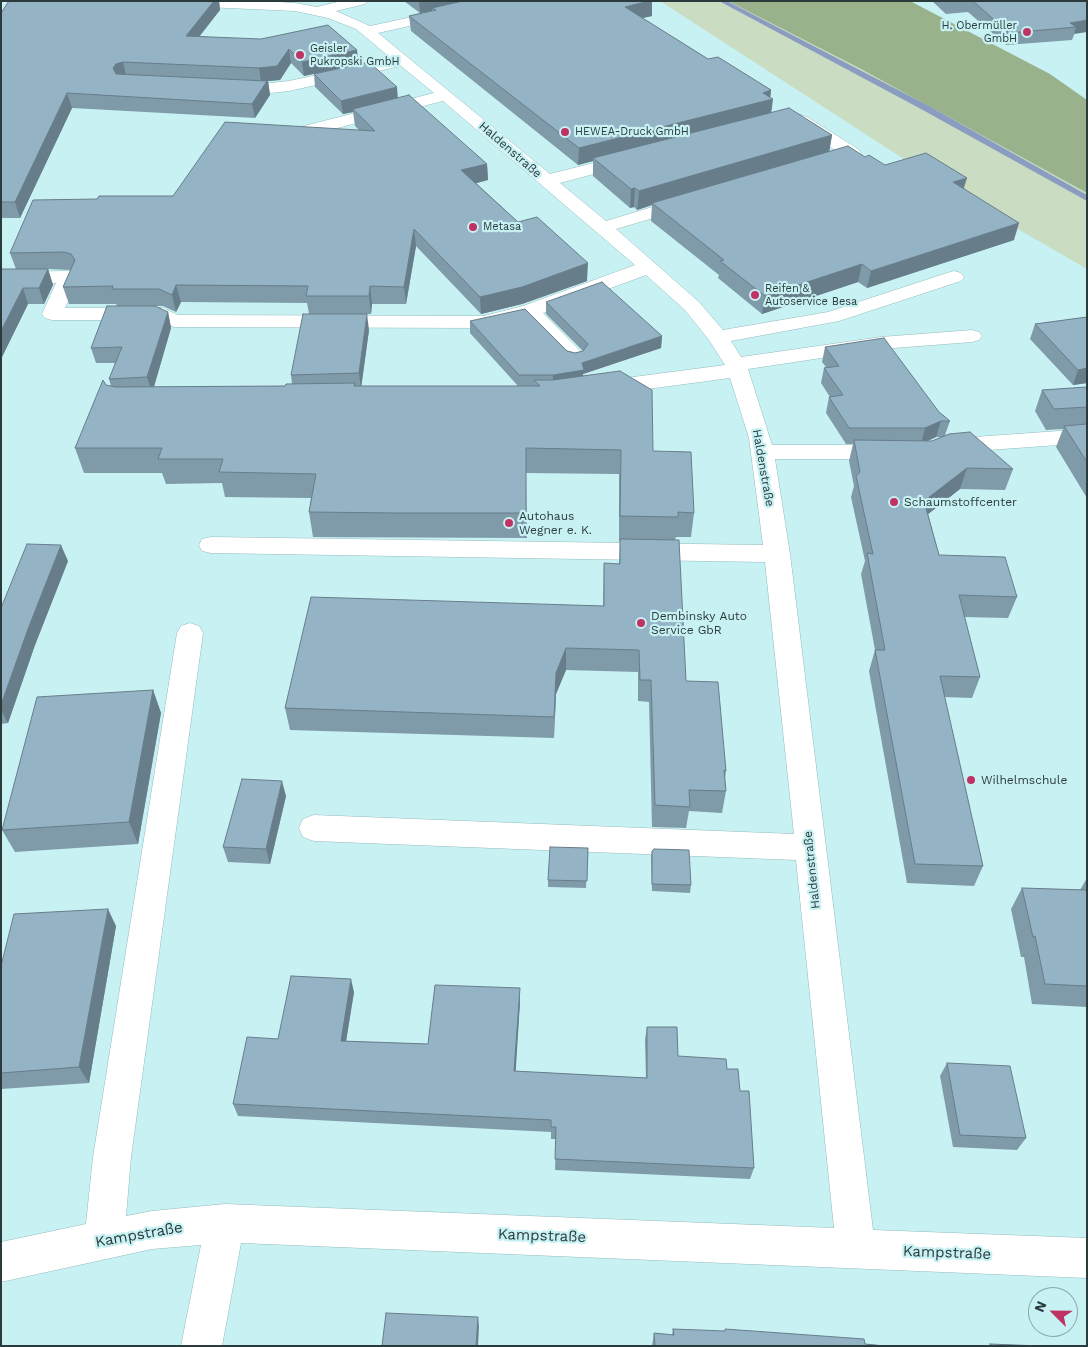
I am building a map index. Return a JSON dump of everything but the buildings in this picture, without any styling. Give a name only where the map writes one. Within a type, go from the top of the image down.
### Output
[{"type":"street","name":"Haldenstraße","points":[[161,1],[255,3],[310,7],[360,26],[446,95],[649,267],[692,306],[718,337],[736,367],[760,438],[776,554],[856,1249]]},
{"type":"street","points":[[310,7],[360,1]]},
{"type":"street","points":[[366,31],[457,12]]},
{"type":"street","points":[[222,87],[261,89],[289,86],[403,61]]},
{"type":"street","points":[[306,131],[446,95]]},
{"type":"street","points":[[785,118],[794,116],[852,153],[813,165]]},
{"type":"street","points":[[546,181],[642,156]]},
{"type":"street","points":[[601,228],[702,198]]},
{"type":"street","points":[[1,278],[69,277],[52,314],[163,314],[174,321],[484,322],[530,311],[649,267]]},
{"type":"street","points":[[718,337],[832,317],[954,277]]},
{"type":"street","points":[[530,311],[575,358]]},
{"type":"street","points":[[582,391],[881,343],[972,336]]},
{"type":"street","points":[[762,452],[917,453],[937,446],[1087,436]]},
{"type":"street","points":[[211,545],[776,554]]},
{"type":"street","points":[[104,1241],[112,1157],[190,633]]},
{"type":"street","points":[[314,828],[810,848]]},
{"type":"street","points":[[201,1346],[225,1223]]},
{"type":"street","name":"Kampstraße","points":[[1,1262],[152,1230],[225,1223],[1087,1258]]},
{"type":"green space","points":[[660,1],[728,1],[861,69],[1087,193],[1087,269],[964,198]]},
{"type":"green space","points":[[728,1],[910,1],[1050,74],[1087,100],[1087,193],[861,69]]},
{"type":"waterway","points":[[722,1],[924,107],[1087,199]]},
{"type":"place","name":"H. Obermüller GmbH","points":[[1027,32]]},
{"type":"place","name":"Geisler Pukropski GmbH","points":[[300,55]]},
{"type":"place","name":"HEWEA-Druck GmbH","points":[[565,132]]},
{"type":"place","name":"Metasa","points":[[473,227]]},
{"type":"place","name":"Reifen & Autoservice Besa","points":[[755,295]]},
{"type":"place","name":"Schaumstoffcenter","points":[[894,502]]},
{"type":"place","name":"Autohaus Wegner e. K.","points":[[509,523]]},
{"type":"place","name":"Dembinsky Auto Service GbR","points":[[641,623]]},
{"type":"place","name":"Wilhelmschule","points":[[971,780]]}]
